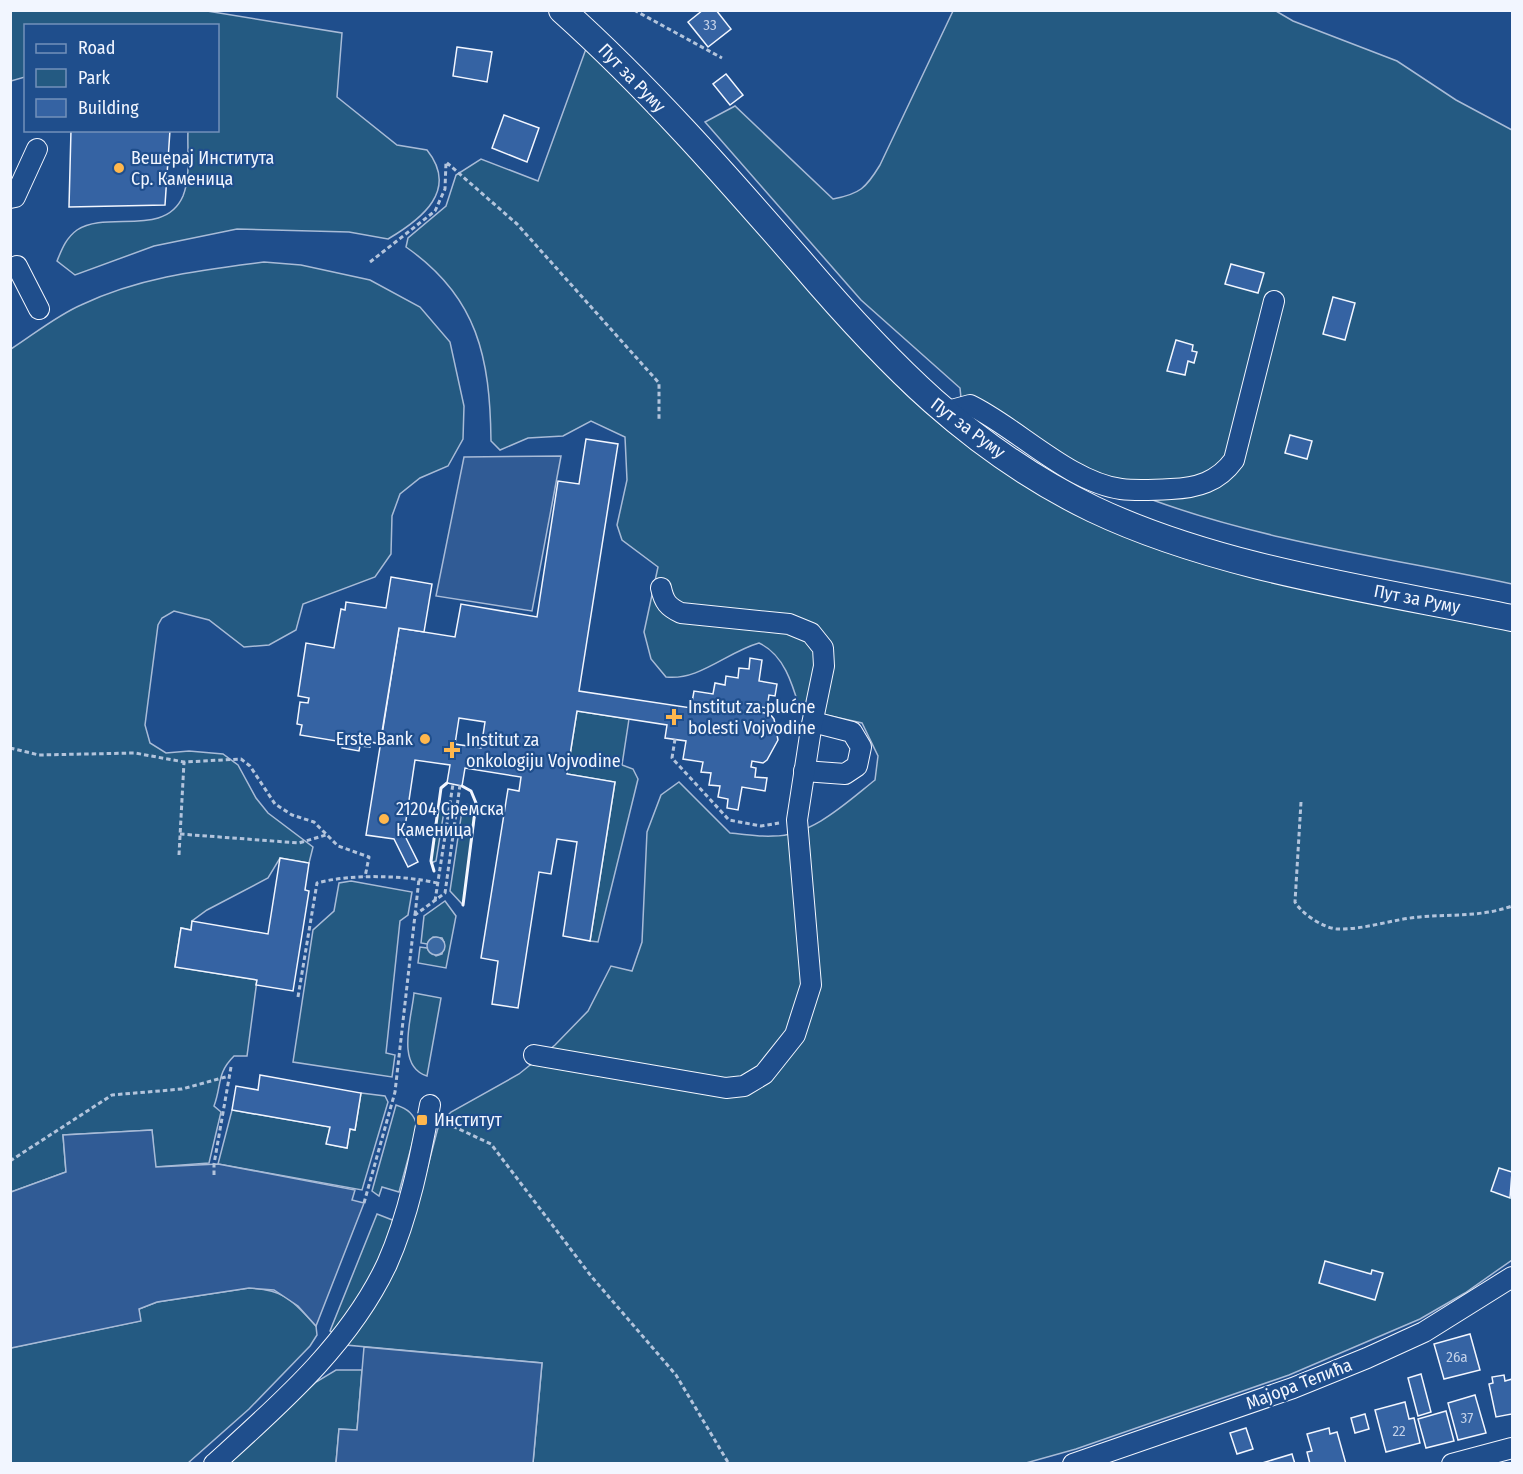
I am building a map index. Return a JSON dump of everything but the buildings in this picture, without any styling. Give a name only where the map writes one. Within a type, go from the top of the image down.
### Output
[{"type":"main road","name":"Пут за Руму","points":[[562,10],[657,104],[837,306],[944,412],[1019,467],[1061,492],[1125,523],[1197,548],[1307,577],[1512,618]]},
{"type":"street","points":[[10,198],[15,197],[37,149]]},
{"type":"street","points":[[17,266],[39,309]]},
{"type":"street","points":[[944,412],[970,405],[1062,463],[1109,486],[1145,490],[1182,489],[1203,484],[1224,473],[1234,460],[1274,301]]},
{"type":"street","points":[[534,1054],[726,1088],[744,1086],[764,1074],[795,1035],[811,985],[797,820],[824,666],[823,648],[811,633],[789,624],[681,613],[670,608],[664,600],[661,588]]},
{"type":"street","points":[[804,771],[845,774],[857,766],[861,747],[852,732],[813,722]]},
{"type":"street","points":[[214,1464],[285,1400],[348,1329],[366,1300],[387,1264],[404,1217],[429,1110]]},
{"type":"street","name":"Мајора Тепића","points":[[1078,1463],[1293,1388],[1367,1358],[1425,1332],[1512,1277]]},
{"type":"street","points":[[1452,1464],[1512,1448]]},
{"type":"path","points":[[634,10],[722,58]]},
{"type":"path","points":[[370,262],[435,211],[445,189],[446,162],[517,224],[659,383],[659,421]]},
{"type":"path","points":[[675,739],[672,758],[729,820],[761,826],[797,820]]},
{"type":"path","points":[[10,748],[39,755],[135,753],[184,762],[241,759],[246,762],[275,804],[292,815],[314,822],[343,849],[369,857],[365,877]]},
{"type":"path","points":[[179,855],[184,762]]},
{"type":"path","points":[[435,901],[453,784]]},
{"type":"path","points":[[416,915],[445,893],[460,785]]},
{"type":"path","points":[[1301,802],[1295,902],[1298,908],[1318,922],[1335,929],[1420,917],[1478,915],[1512,906]]},
{"type":"path","points":[[180,834],[298,843],[326,835]]},
{"type":"path","points":[[298,997],[316,883],[336,878],[365,877],[419,879],[437,883]]},
{"type":"path","points":[[363,1203],[395,1092],[419,879]]},
{"type":"path","points":[[214,1175],[231,1067]]},
{"type":"path","points":[[10,1161],[112,1095],[182,1089],[229,1076]]},
{"type":"path","points":[[429,1110],[491,1144],[591,1276],[676,1375],[729,1464]]},
{"type":"green space","points":[[11,10],[207,11],[342,33],[337,97],[397,145],[427,150],[436,164],[439,178],[438,190],[424,213],[388,239],[349,232],[237,229],[154,246],[75,275],[57,261],[67,240],[77,230],[104,222],[149,220],[163,216],[175,209],[183,196],[188,172],[188,132],[219,132],[219,24],[24,24],[24,77],[11,81]]},
{"type":"green space","points":[[953,11],[1276,11],[1293,21],[1397,61],[1456,100],[1512,130],[1512,584],[1283,538],[1193,514],[1126,489],[1054,452],[961,398],[960,388],[861,300],[705,122],[735,106],[833,199],[850,195],[866,185],[880,165]]},
{"type":"green space","points":[[587,46],[678,141],[894,383],[955,436],[993,464],[1047,498],[1512,628],[1512,1260],[1465,1293],[1420,1319],[1289,1375],[1076,1449],[1026,1463],[533,1463],[542,1363],[346,1345],[415,1215],[439,1124],[451,1112],[519,1074],[555,1045],[588,1011],[611,966],[632,971],[642,942],[647,832],[661,795],[679,782],[730,833],[773,836],[787,835],[828,817],[875,780],[878,756],[862,723],[826,715],[801,713],[782,663],[768,648],[759,643],[690,675],[666,677],[651,659],[644,632],[658,567],[622,540],[617,525],[627,480],[625,437],[591,421],[563,436],[528,438],[500,450],[491,441],[490,411],[483,356],[464,308],[450,287],[430,266],[406,247],[408,238],[446,206],[456,175],[481,159],[538,181]]},
{"type":"green space","points":[[264,262],[301,265],[370,280],[420,307],[450,342],[464,406],[463,439],[448,466],[420,478],[400,494],[392,516],[391,554],[375,577],[303,604],[296,630],[269,645],[244,647],[209,620],[174,611],[162,618],[158,625],[145,725],[150,743],[166,753],[189,751],[223,754],[238,765],[256,798],[268,813],[313,847],[309,863],[280,858],[268,878],[207,910],[192,921],[191,930],[181,928],[175,967],[257,980],[247,1056],[234,1056],[224,1068],[220,1080],[214,1106],[221,1112],[209,1163],[155,1167],[152,1130],[63,1135],[66,1172],[11,1192],[11,349],[72,309],[103,295],[171,276]]},
{"type":"green space","points":[[577,711],[629,719],[622,765],[633,769],[638,779],[598,942],[590,941],[615,782],[567,774]]},
{"type":"green space","points":[[463,804],[476,806],[463,905],[450,891]]},
{"type":"green space","points":[[438,809],[444,811],[436,861],[431,863]]},
{"type":"green space","points":[[351,881],[412,892],[408,915],[400,921],[386,1053],[395,1055],[392,1077],[293,1062],[313,930],[334,911],[339,883]]},
{"type":"green space","points":[[445,901],[456,916],[446,968],[418,963],[420,947],[427,948],[436,956],[442,954],[444,942],[442,938],[433,937],[427,944],[421,943],[424,916]]},
{"type":"green space","points":[[414,993],[441,998],[427,1076],[417,1071],[408,1052]]},
{"type":"green space","points":[[361,1093],[385,1096],[388,1102],[362,1190],[218,1164],[232,1110],[330,1127],[327,1144],[347,1148],[350,1129],[355,1130]]},
{"type":"green space","points":[[396,1105],[410,1112],[417,1126],[399,1192],[382,1187],[379,1196],[372,1191]]},
{"type":"green space","points":[[377,1214],[395,1221],[369,1279],[335,1334],[330,1331]]},
{"type":"green space","points":[[249,1288],[271,1291],[287,1298],[316,1326],[317,1335],[310,1346],[249,1409],[188,1463],[11,1463],[10,1348],[140,1321],[139,1309],[157,1302]]},
{"type":"green space","points":[[336,1370],[362,1370],[357,1430],[339,1429],[336,1463],[228,1464],[316,1382]]},
{"type":"shaded area","points":[[561,456],[532,611],[436,596],[464,457]]},
{"type":"shaded area","points":[[432,937],[440,937],[445,942],[443,953],[432,955],[427,950],[427,942]]},
{"type":"shaded area","points":[[152,1130],[156,1167],[218,1164],[355,1190],[352,1200],[364,1203],[316,1326],[298,1306],[274,1290],[249,1288],[157,1302],[139,1309],[141,1321],[11,1348],[11,1192],[66,1172],[63,1135]]},
{"type":"shaded area","points":[[364,1347],[542,1363],[533,1463],[336,1463],[339,1429],[357,1430]]},
{"type":"wall","points":[[434,871],[431,861],[441,788],[447,783]]},
{"type":"wall","points":[[462,786],[471,791],[476,803],[463,905]]},
{"type":"place","name":"Вешерај Института Ср. Каменица","points":[[119,168]]},
{"type":"place","name":"Institut za plućne bolesti Vojvodine","points":[[674,717]]},
{"type":"place","name":"Erste Bank","points":[[425,739]]},
{"type":"place","name":"Institut za onkologiju Vojvodine","points":[[452,750]]},
{"type":"place","name":"21204 Сремска Каменица","points":[[384,819]]},
{"type":"place","name":"Институт","points":[[422,1120]]}]
